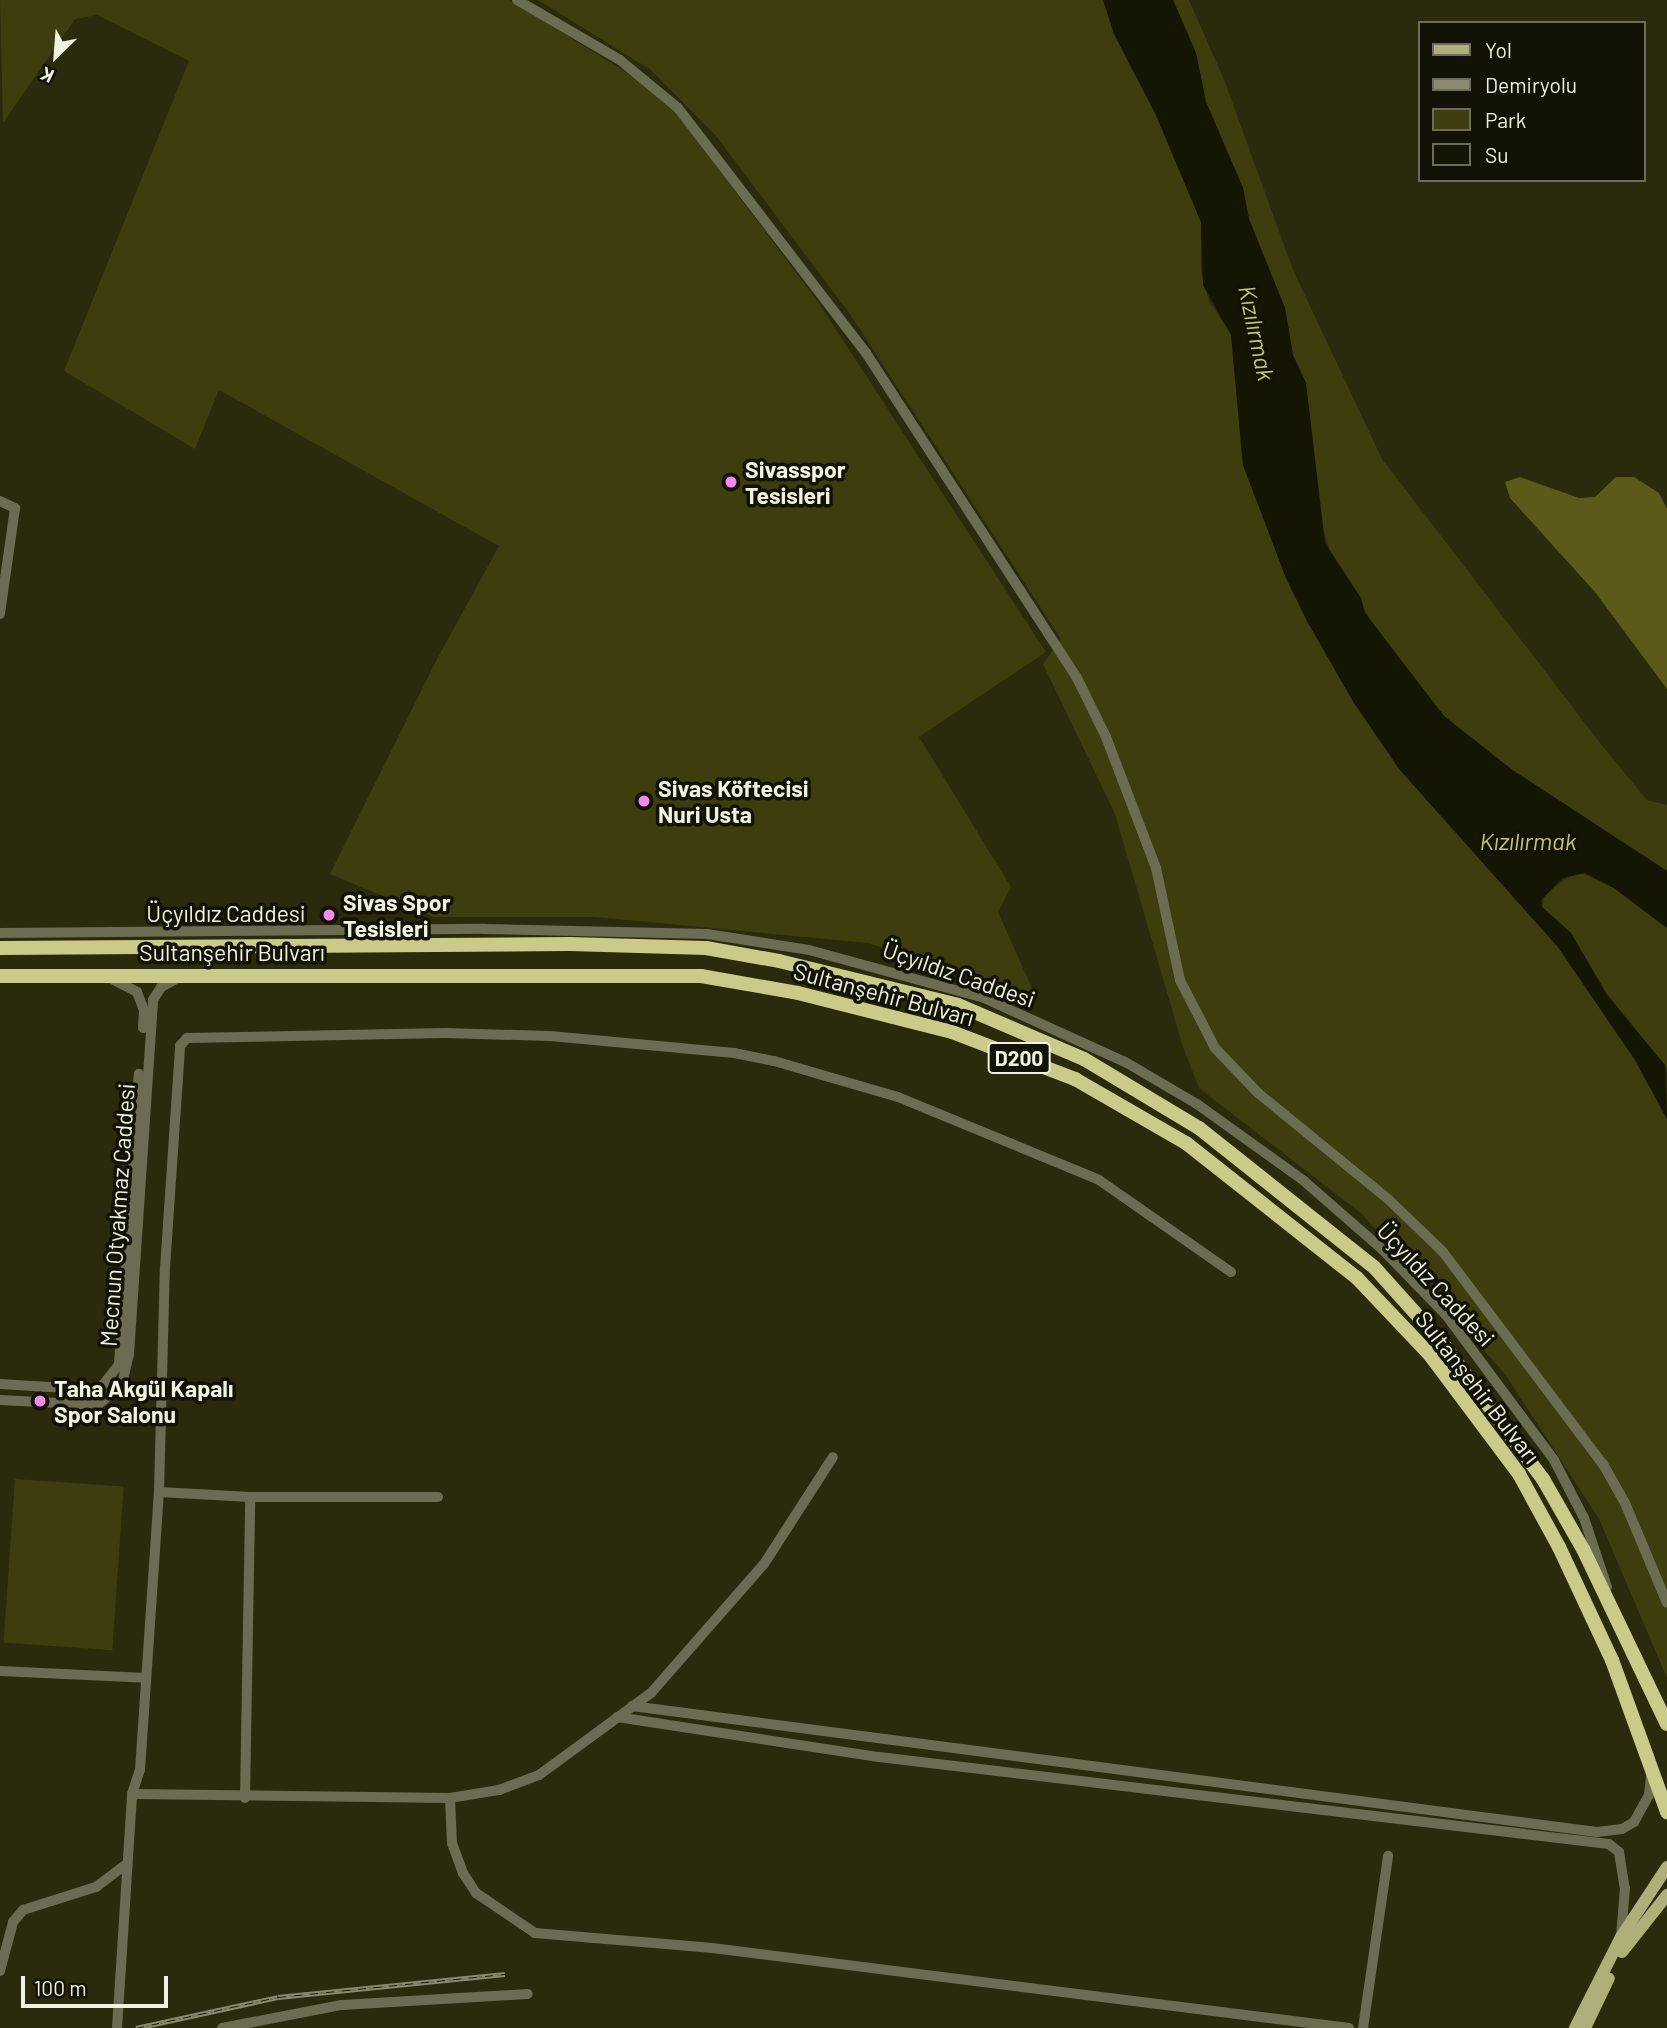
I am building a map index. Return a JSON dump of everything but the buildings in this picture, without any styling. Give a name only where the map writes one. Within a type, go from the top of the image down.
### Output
[{"type":"highway","name":"Sultanşehir Bulvarı","points":[[0,948],[570,944],[706,948],[779,961],[958,1005],[1084,1059],[1199,1128],[1374,1267],[1443,1344],[1543,1479],[1623,1630],[1667,1724]]},
{"type":"highway","name":"Sultanşehir Bulvarı","points":[[0,976],[701,976],[798,993],[953,1032],[1075,1079],[1196,1151],[1357,1278],[1430,1355],[1519,1475],[1559,1547],[1612,1660],[1651,1775],[1667,1812]]},
{"type":"main road","points":[[1574,2028],[1621,1937],[1667,1867]]},
{"type":"main road","points":[[1585,2028],[1627,1942],[1667,1895]]},
{"type":"street","points":[[517,0],[620,60],[678,108],[866,353],[1076,676],[1106,737],[1156,867],[1180,980],[1215,1048],[1258,1093],[1388,1199],[1443,1252],[1603,1464],[1625,1503],[1667,1603]]},
{"type":"street","points":[[0,501],[15,508],[0,614]]},
{"type":"street","name":"Üçyıldız Caddesi","points":[[0,933],[497,929],[707,934],[809,950],[901,972],[984,998],[1061,1031],[1138,1070],[1250,1140],[1382,1249],[1446,1315],[1554,1460],[1584,1518],[1623,1630]]},
{"type":"street","name":"Mecnun Otyakmaz Caddesi","points":[[0,1400],[98,1405],[122,1384],[129,1354],[153,1000],[161,987],[183,975]]},
{"type":"street","name":"Mecnun Otyakmaz Caddesi","points":[[0,1384],[99,1390],[119,1364],[144,1010],[136,992],[102,976]]},
{"type":"street","points":[[117,2028],[126,1864],[132,1794],[140,1770],[159,1492],[165,1268],[180,1046],[187,1038],[446,1033],[550,1036],[734,1053],[774,1061],[898,1097],[1098,1180],[1231,1272]]},
{"type":"street","points":[[132,1794],[245,1798],[450,1798],[499,1790],[539,1775],[651,1693],[764,1564],[833,1457]]},
{"type":"street","points":[[159,1492],[250,1497],[438,1497]]},
{"type":"street","points":[[245,1798],[250,1497]]},
{"type":"street","points":[[0,1671],[146,1678]]},
{"type":"street","points":[[632,1706],[1574,1834],[1609,1844],[1619,1852],[1625,1888],[1621,1937]]},
{"type":"street","points":[[617,1717],[731,1737],[1210,1799],[1574,1834],[1611,1832],[1634,1822],[1648,1795],[1651,1775]]},
{"type":"street","points":[[450,1798],[452,1843],[463,1873],[476,1893],[535,1933],[784,1956],[1349,2028]]},
{"type":"street","points":[[1363,2028],[1388,1856]]},
{"type":"street","points":[[0,1971],[13,1922],[23,1910],[96,1887],[126,1864]]},
{"type":"street","points":[[222,2028],[342,2005],[528,1994]]},
{"type":"green space","points":[[0,0],[510,0],[635,78],[677,114],[818,302],[1046,652],[919,737],[1011,887],[998,912],[1035,995],[868,943],[595,917],[433,917],[330,874],[437,659],[499,546],[219,390],[195,449],[64,371],[189,61],[97,15],[75,19],[3,123]]},
{"type":"green space","points":[[538,0],[1103,0],[1114,34],[1155,113],[1201,222],[1201,270],[1209,301],[1231,334],[1243,465],[1286,578],[1307,621],[1354,703],[1400,770],[1558,947],[1635,1060],[1667,1119],[1667,1678],[1599,1519],[1505,1374],[1362,1214],[1199,1088],[1183,1047],[1115,814],[1043,664],[1061,639],[850,314],[716,136],[651,70]]},
{"type":"green space","points":[[1173,0],[1189,0],[1225,82],[1293,270],[1382,459],[1604,748],[1647,800],[1667,805],[1667,871],[1511,769],[1444,716],[1383,640],[1332,557],[1318,513],[1306,383],[1293,355],[1285,308],[1249,219],[1243,188],[1206,102],[1196,53]]},
{"type":"green space","points":[[1578,871],[1614,888],[1667,928],[1667,1068],[1607,994],[1571,933],[1542,907],[1545,893]]},
{"type":"green space","points":[[15,1479],[124,1487],[112,1650],[4,1643]]},
{"type":"shaded area","points":[[1520,477],[1579,498],[1595,497],[1616,477],[1634,477],[1659,493],[1667,509],[1667,689],[1595,592],[1510,498],[1505,482]]},
{"type":"water","name":"Kızılırmak","points":[[1103,0],[1173,0],[1196,53],[1206,102],[1243,188],[1249,219],[1285,308],[1293,355],[1306,383],[1325,543],[1361,598],[1365,613],[1444,716],[1511,769],[1667,871],[1667,928],[1614,888],[1585,873],[1563,878],[1541,900],[1542,907],[1571,933],[1607,995],[1665,1065],[1667,1119],[1635,1060],[1558,947],[1400,770],[1354,703],[1307,621],[1286,578],[1243,465],[1231,335],[1203,285],[1201,222],[1155,113],[1114,34]]},
{"type":"railway","points":[[136,2028],[278,1997],[505,1974]]},
{"type":"place","name":"Sivasspor Tesisleri","points":[[731,482]]},
{"type":"place","name":"Sivas Köftecisi Nuri Usta","points":[[644,801]]},
{"type":"place","name":"Sivas Spor Tesisleri","points":[[329,915]]},
{"type":"place","name":"Taha Akgül Kapalı Spor Salonu","points":[[40,1401]]}]
